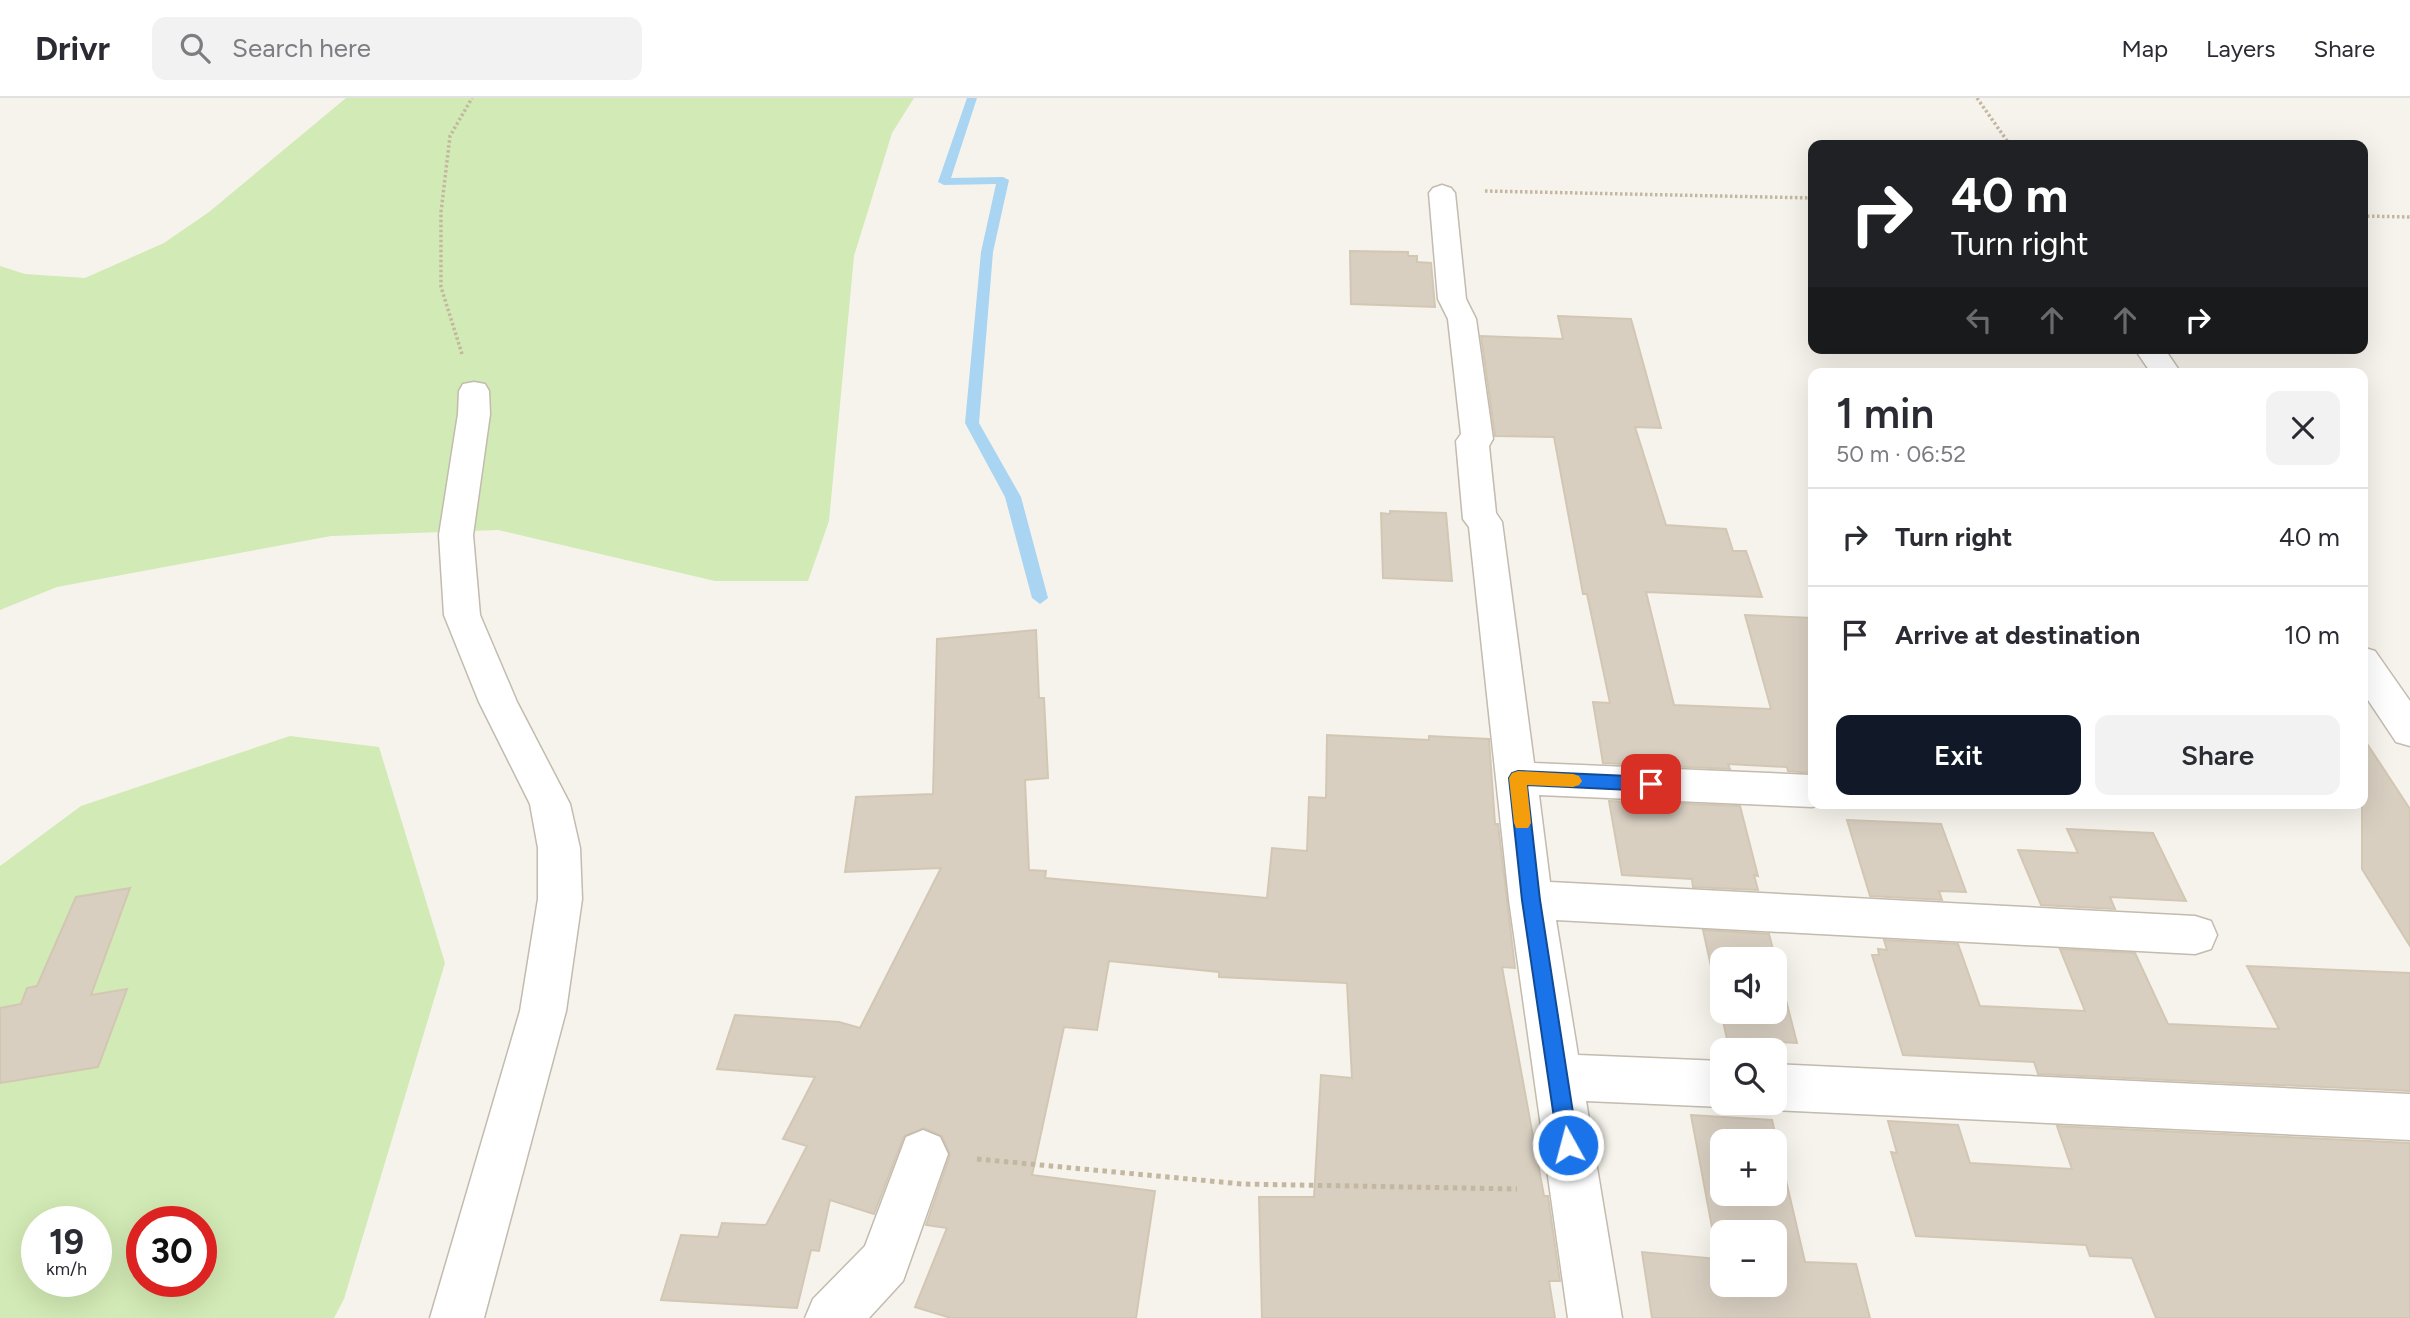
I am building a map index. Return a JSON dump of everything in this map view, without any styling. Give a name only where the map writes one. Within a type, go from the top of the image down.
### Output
[{"type":"street","points":[[1442,193],[1452,299],[1461,319],[1477,439],[1472,441],[1480,519],[1485,522],[1531,900],[1595,1318]]},
{"type":"street","points":[[457,1318],[543,1011],[561,899],[559,848],[550,804],[498,702],[462,615],[456,536],[474,414],[474,391]]},
{"type":"street","points":[[2368,670],[2410,731]]},
{"type":"street","points":[[1518,778],[1808,792]]},
{"type":"street","points":[[1531,900],[2195,935]]},
{"type":"street","points":[[1559,1077],[1710,1083]]},
{"type":"street","points":[[1787,1088],[2410,1116]]},
{"type":"street","points":[[832,1318],[885,1264],[923,1154]]},
{"type":"path","points":[[472,98],[450,136],[441,212],[441,287],[474,391]]},
{"type":"path","points":[[1977,98],[2006,140]]},
{"type":"path","points":[[1442,193],[1461,190],[1808,198]]},
{"type":"path","points":[[2368,216],[2410,217]]},
{"type":"path","points":[[923,1154],[1242,1184],[1574,1190]]},
{"type":"green space","points":[[346,98],[914,98],[892,133],[854,256],[829,521],[808,581],[715,581],[498,530],[331,536],[57,587],[0,610],[0,266],[25,274],[85,278],[164,243],[209,212]]},
{"type":"green space","points":[[290,736],[379,747],[445,963],[344,1299],[334,1318],[0,1318],[0,866],[81,806]]},
{"type":"building","points":[[1350,251],[1408,252],[1408,256],[1417,256],[1417,262],[1431,263],[1435,307],[1351,304]]},
{"type":"building","points":[[1558,316],[1631,319],[1661,428],[1635,427],[1666,525],[1726,529],[1733,551],[1746,551],[1762,597],[1646,592],[1674,705],[1771,709],[1745,615],[1808,618],[1808,773],[1788,771],[1787,767],[1728,764],[1730,769],[1603,763],[1593,702],[1610,703],[1587,594],[1583,594],[1554,437],[1495,436],[1481,336],[1563,339]]},
{"type":"building","points":[[1390,511],[1446,513],[1452,581],[1383,578],[1381,513],[1390,514]]},
{"type":"building","points":[[1036,630],[1039,698],[1044,698],[1048,778],[1025,780],[1029,870],[1046,871],[1045,878],[1267,898],[1272,848],[1307,851],[1309,797],[1326,798],[1327,735],[1429,740],[1429,736],[1489,739],[1495,824],[1498,824],[1515,968],[1502,967],[1544,1196],[1548,1196],[1560,1281],[1549,1281],[1555,1318],[1262,1318],[1259,1197],[1314,1197],[1321,1075],[1352,1078],[1347,983],[1219,977],[1219,972],[1109,961],[1097,1030],[1064,1027],[1032,1175],[1155,1191],[1136,1318],[951,1318],[915,1307],[947,1228],[926,1225],[950,1155],[942,1136],[924,1128],[904,1136],[874,1214],[830,1200],[819,1251],[811,1250],[797,1308],[661,1300],[681,1235],[718,1237],[722,1223],[766,1225],[807,1146],[783,1139],[815,1077],[717,1069],[735,1015],[839,1022],[860,1028],[941,868],[845,872],[856,797],[933,794],[937,639]]},
{"type":"building","points":[[2368,745],[2410,809],[2410,946],[2362,869],[2362,809],[2368,809]]},
{"type":"building","points":[[1609,801],[1740,806],[1758,876],[1754,875],[1758,890],[1693,887],[1692,879],[1622,875]]},
{"type":"building","points":[[1847,820],[1941,824],[1966,892],[1939,891],[1942,900],[1870,896]]},
{"type":"building","points":[[2067,829],[2153,833],[2186,901],[2110,897],[2115,909],[2041,905],[2018,850],[2078,853]]},
{"type":"building","points":[[130,888],[91,995],[127,989],[98,1067],[0,1083],[0,1008],[21,1004],[27,988],[37,986],[76,897]]},
{"type":"building","points":[[1703,930],[1769,934],[1772,947],[1710,947],[1710,962]]},
{"type":"building","points":[[1884,940],[1958,944],[1980,1006],[2085,1011],[2060,949],[2135,953],[2168,1024],[2279,1029],[2247,966],[2410,973],[2410,1091],[2038,1074],[2034,1062],[1903,1055],[1872,955],[1879,955],[1878,949],[1887,950]]},
{"type":"building","points":[[1787,1004],[1797,1043],[1787,1042],[1787,1038],[1727,1038],[1724,1024],[1787,1024]]},
{"type":"building","points":[[1691,1115],[1772,1120],[1774,1129],[1710,1129],[1710,1206],[1787,1206],[1787,1185],[1805,1262],[1856,1264],[1870,1318],[1652,1318],[1642,1252],[1710,1258],[1710,1297],[1787,1297],[1787,1220],[1711,1220]]},
{"type":"building","points":[[1888,1121],[1958,1125],[1970,1163],[2072,1169],[2057,1126],[2410,1143],[2410,1318],[2156,1318],[2132,1258],[2090,1256],[2086,1245],[1916,1236],[1891,1152],[1897,1153]]},
{"type":"waterway","points":[[972,98],[944,182],[1003,180],[987,252],[972,423],[1013,497],[1040,598]]},
{"type":"slow traffic","points":[[1522,823],[1518,778],[1573,781]]},
{"type":"route","points":[[1568,1145],[1531,900],[1518,778],[1651,784]]}]
